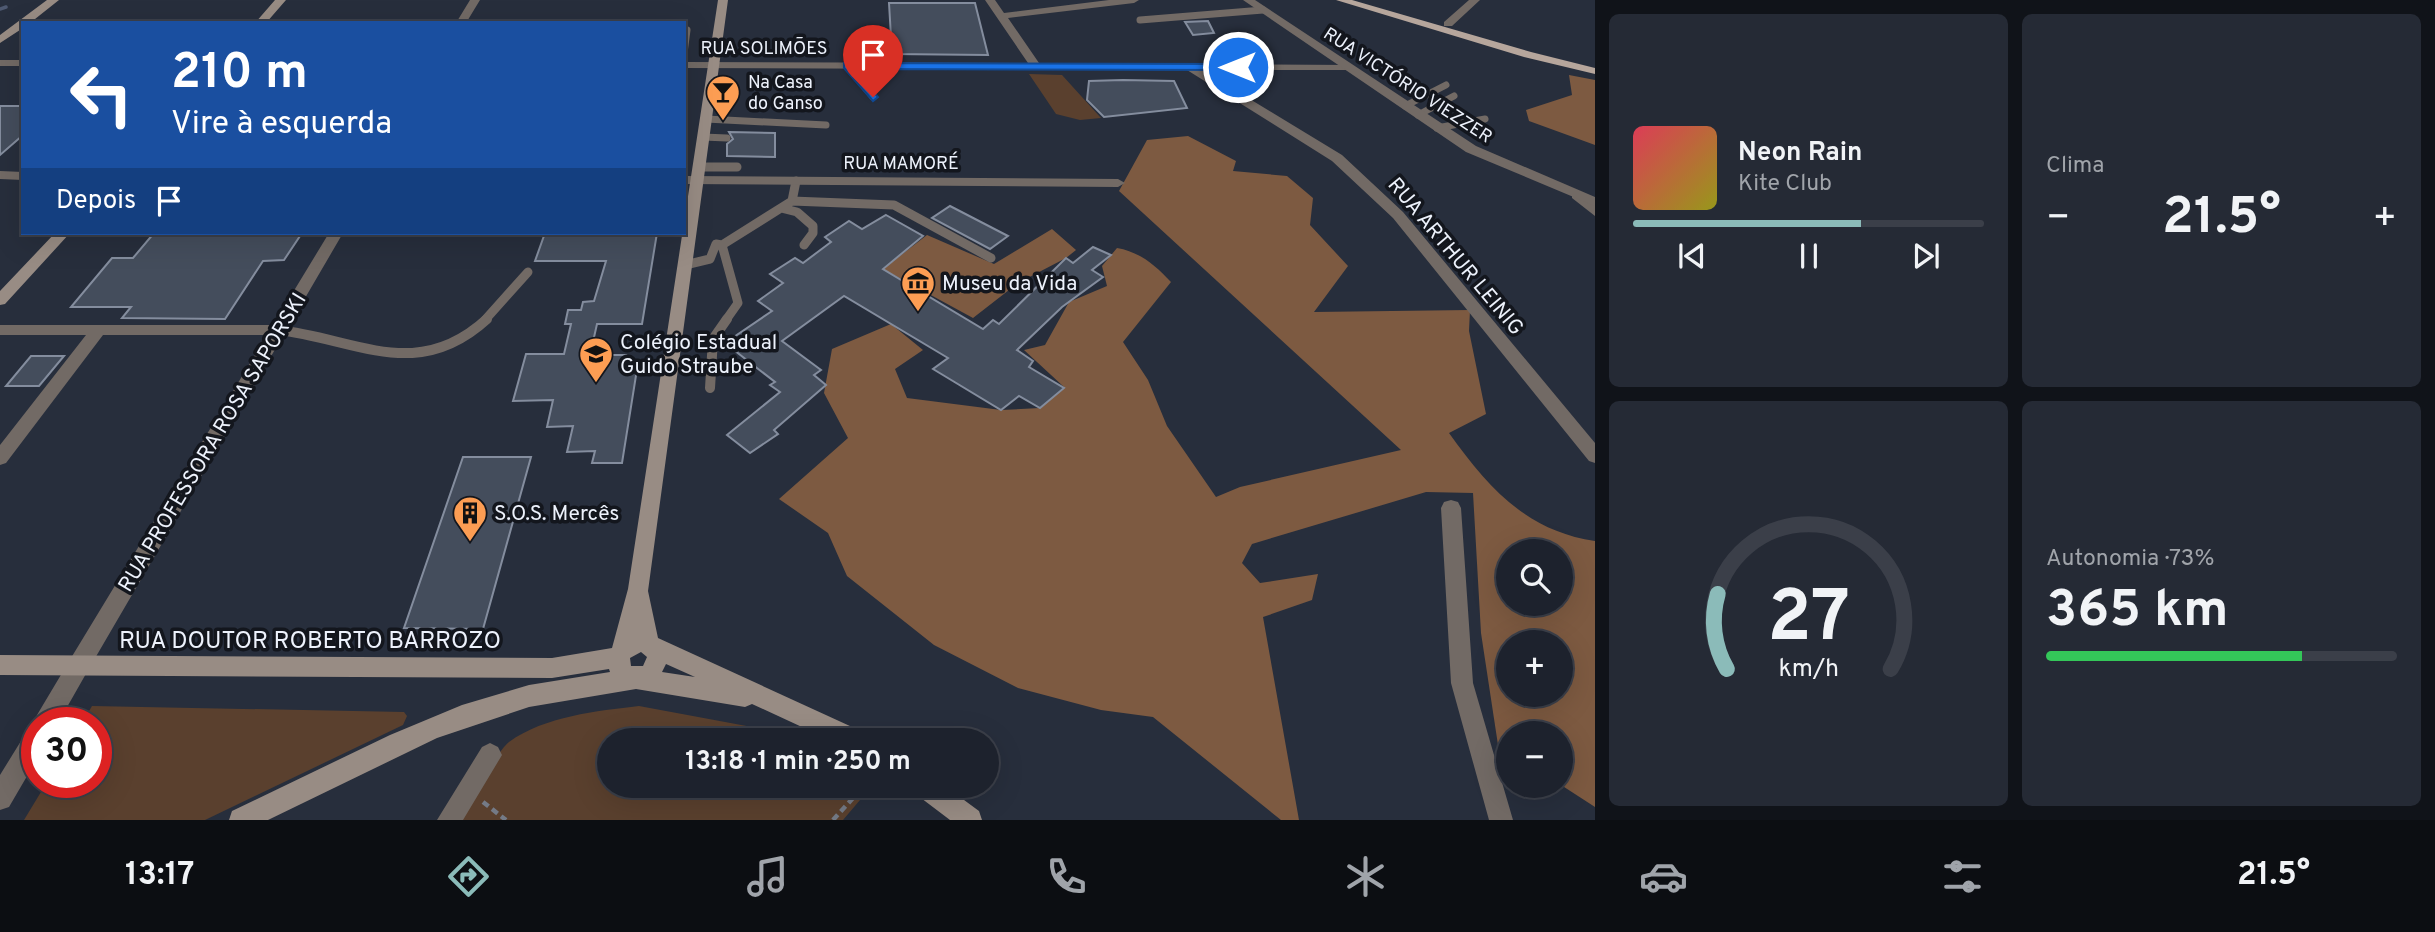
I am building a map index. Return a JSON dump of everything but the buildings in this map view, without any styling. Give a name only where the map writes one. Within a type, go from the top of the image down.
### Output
[{"type":"main road","points":[[26,21],[54,0]]},
{"type":"main road","points":[[262,21],[281,0]]},
{"type":"main road","points":[[723,0],[703,137],[693,176],[685,265],[638,589],[621,653],[622,673],[635,679],[765,699]]},
{"type":"main road","points":[[1341,0],[1528,55],[1595,71]]},
{"type":"main road","points":[[1364,0],[1595,64]]},
{"type":"main road","points":[[0,40],[21,24]]},
{"type":"main road","points":[[0,300],[61,235]]},
{"type":"main road","points":[[241,820],[405,742],[495,705],[549,692],[635,679],[650,674],[657,664],[638,589]]},
{"type":"main road","points":[[621,653],[635,642],[651,645],[829,728]]},
{"type":"main road","name":"RUA DOUTOR ROBERTO BARROZO","points":[[0,665],[552,667],[589,664],[621,653]]},
{"type":"main road","points":[[942,798],[970,820]]},
{"type":"street","points":[[462,21],[475,0]]},
{"type":"street","points":[[990,0],[1037,66]]},
{"type":"street","points":[[1001,16],[1134,0]]},
{"type":"street","name":"RUA VICTÓRIO VIEZZER","points":[[1248,0],[1437,128],[1489,159],[1595,202]]},
{"type":"street","points":[[1448,24],[1475,0]]},
{"type":"street","points":[[0,63],[21,63]]},
{"type":"street","name":"RUA SOLIMÕES","points":[[686,65],[1348,67]]},
{"type":"street","name":"RUA ARTHUR LEINIG","points":[[1189,67],[1337,158],[1363,181],[1398,215],[1595,456]]},
{"type":"street","name":"RUA MAMORÉ","points":[[693,176],[736,174],[796,181],[1118,183]]},
{"type":"street","points":[[0,175],[21,176]]},
{"type":"street","points":[[1577,195],[1595,212]]},
{"type":"street","name":"RUA PROFESSORA ROSA SAPORSKI","points":[[54,707],[335,235]]},
{"type":"street","points":[[0,330],[278,330]]},
{"type":"street","points":[[0,458],[99,330]]},
{"type":"street","points":[[1451,508],[1462,683],[1501,820]]},
{"type":"street","points":[[449,820],[490,755]]},
{"type":"street","points":[[0,798],[21,763]]},
{"type":"lane","points":[[1140,20],[1263,10]]},
{"type":"lane","points":[[686,38],[687,30]]},
{"type":"lane","points":[[847,66],[873,97]]},
{"type":"lane","points":[[1405,106],[1446,85]]},
{"type":"lane","points":[[1418,115],[1454,96]]},
{"type":"lane","points":[[1437,128],[1486,118]]},
{"type":"lane","points":[[706,119],[826,125]]},
{"type":"lane","points":[[703,137],[727,138]]},
{"type":"lane","points":[[736,174],[738,156]]},
{"type":"lane","points":[[792,201],[796,181]]},
{"type":"lane","points":[[685,265],[710,259],[716,244],[723,245],[792,201],[894,205],[991,258]]},
{"type":"lane","points":[[781,208],[797,212],[813,226],[813,233],[804,245]]},
{"type":"lane","points":[[710,388],[713,339],[738,303],[738,294],[723,245]]},
{"type":"lane","points":[[278,330],[324,337],[383,353],[420,355],[442,349],[472,332],[502,306],[528,272]]},
{"type":"path","points":[[468,791],[506,820]]},
{"type":"path","points":[[833,820],[853,798]]},
{"type":"shaded area","points":[[1029,74],[1062,75],[1101,118],[1080,120],[1056,114]]},
{"type":"shaded area","points":[[1569,75],[1595,80],[1595,145],[1529,121],[1526,110],[1572,95]]},
{"type":"shaded area","points":[[1188,136],[1236,161],[1233,171],[1287,176],[1313,198],[1310,225],[1348,266],[1314,312],[1470,310],[1469,331],[1486,414],[1449,433],[1479,471],[1511,504],[1549,528],[1595,541],[1595,807],[1573,793],[1573,721],[1496,721],[1496,732],[1481,633],[1473,493],[1426,492],[1252,544],[1242,563],[1260,583],[1318,574],[1312,600],[1263,617],[1299,820],[1281,820],[1153,717],[1101,710],[1018,688],[934,645],[847,576],[828,533],[779,499],[848,438],[824,393],[832,349],[891,324],[923,350],[895,369],[907,398],[1001,410],[1040,408],[1064,387],[1024,350],[1045,345],[1069,302],[1107,286],[1102,266],[1117,248],[1147,260],[1171,282],[1123,342],[1148,380],[1167,426],[1216,497],[1240,487],[1401,450],[1119,191],[1147,140]]},
{"type":"shaded area","points":[[1052,229],[1076,250],[1018,283],[973,318],[883,269],[927,235],[994,264]]},
{"type":"shaded area","points":[[92,706],[404,712],[407,716],[403,725],[205,820],[24,820],[37,798],[112,798],[112,707]]},
{"type":"shaded area","points":[[639,706],[754,728],[597,728],[597,798],[862,798],[843,820],[459,820],[490,767],[509,742],[539,726],[589,713]]},
{"type":"waterway","points":[[0,9],[6,7]]},
{"type":"place","name":"Na Casa do Ganso","points":[[723,122]]},
{"type":"place","name":"Museu da Vida","points":[[918,313]]},
{"type":"place","name":"Colégio Estadual Guido Straube","points":[[596,384]]},
{"type":"place","name":"S.O.S. Mercês","points":[[470,543]]},
{"type":"route","points":[[873,97],[847,66],[1238,67]]}]
